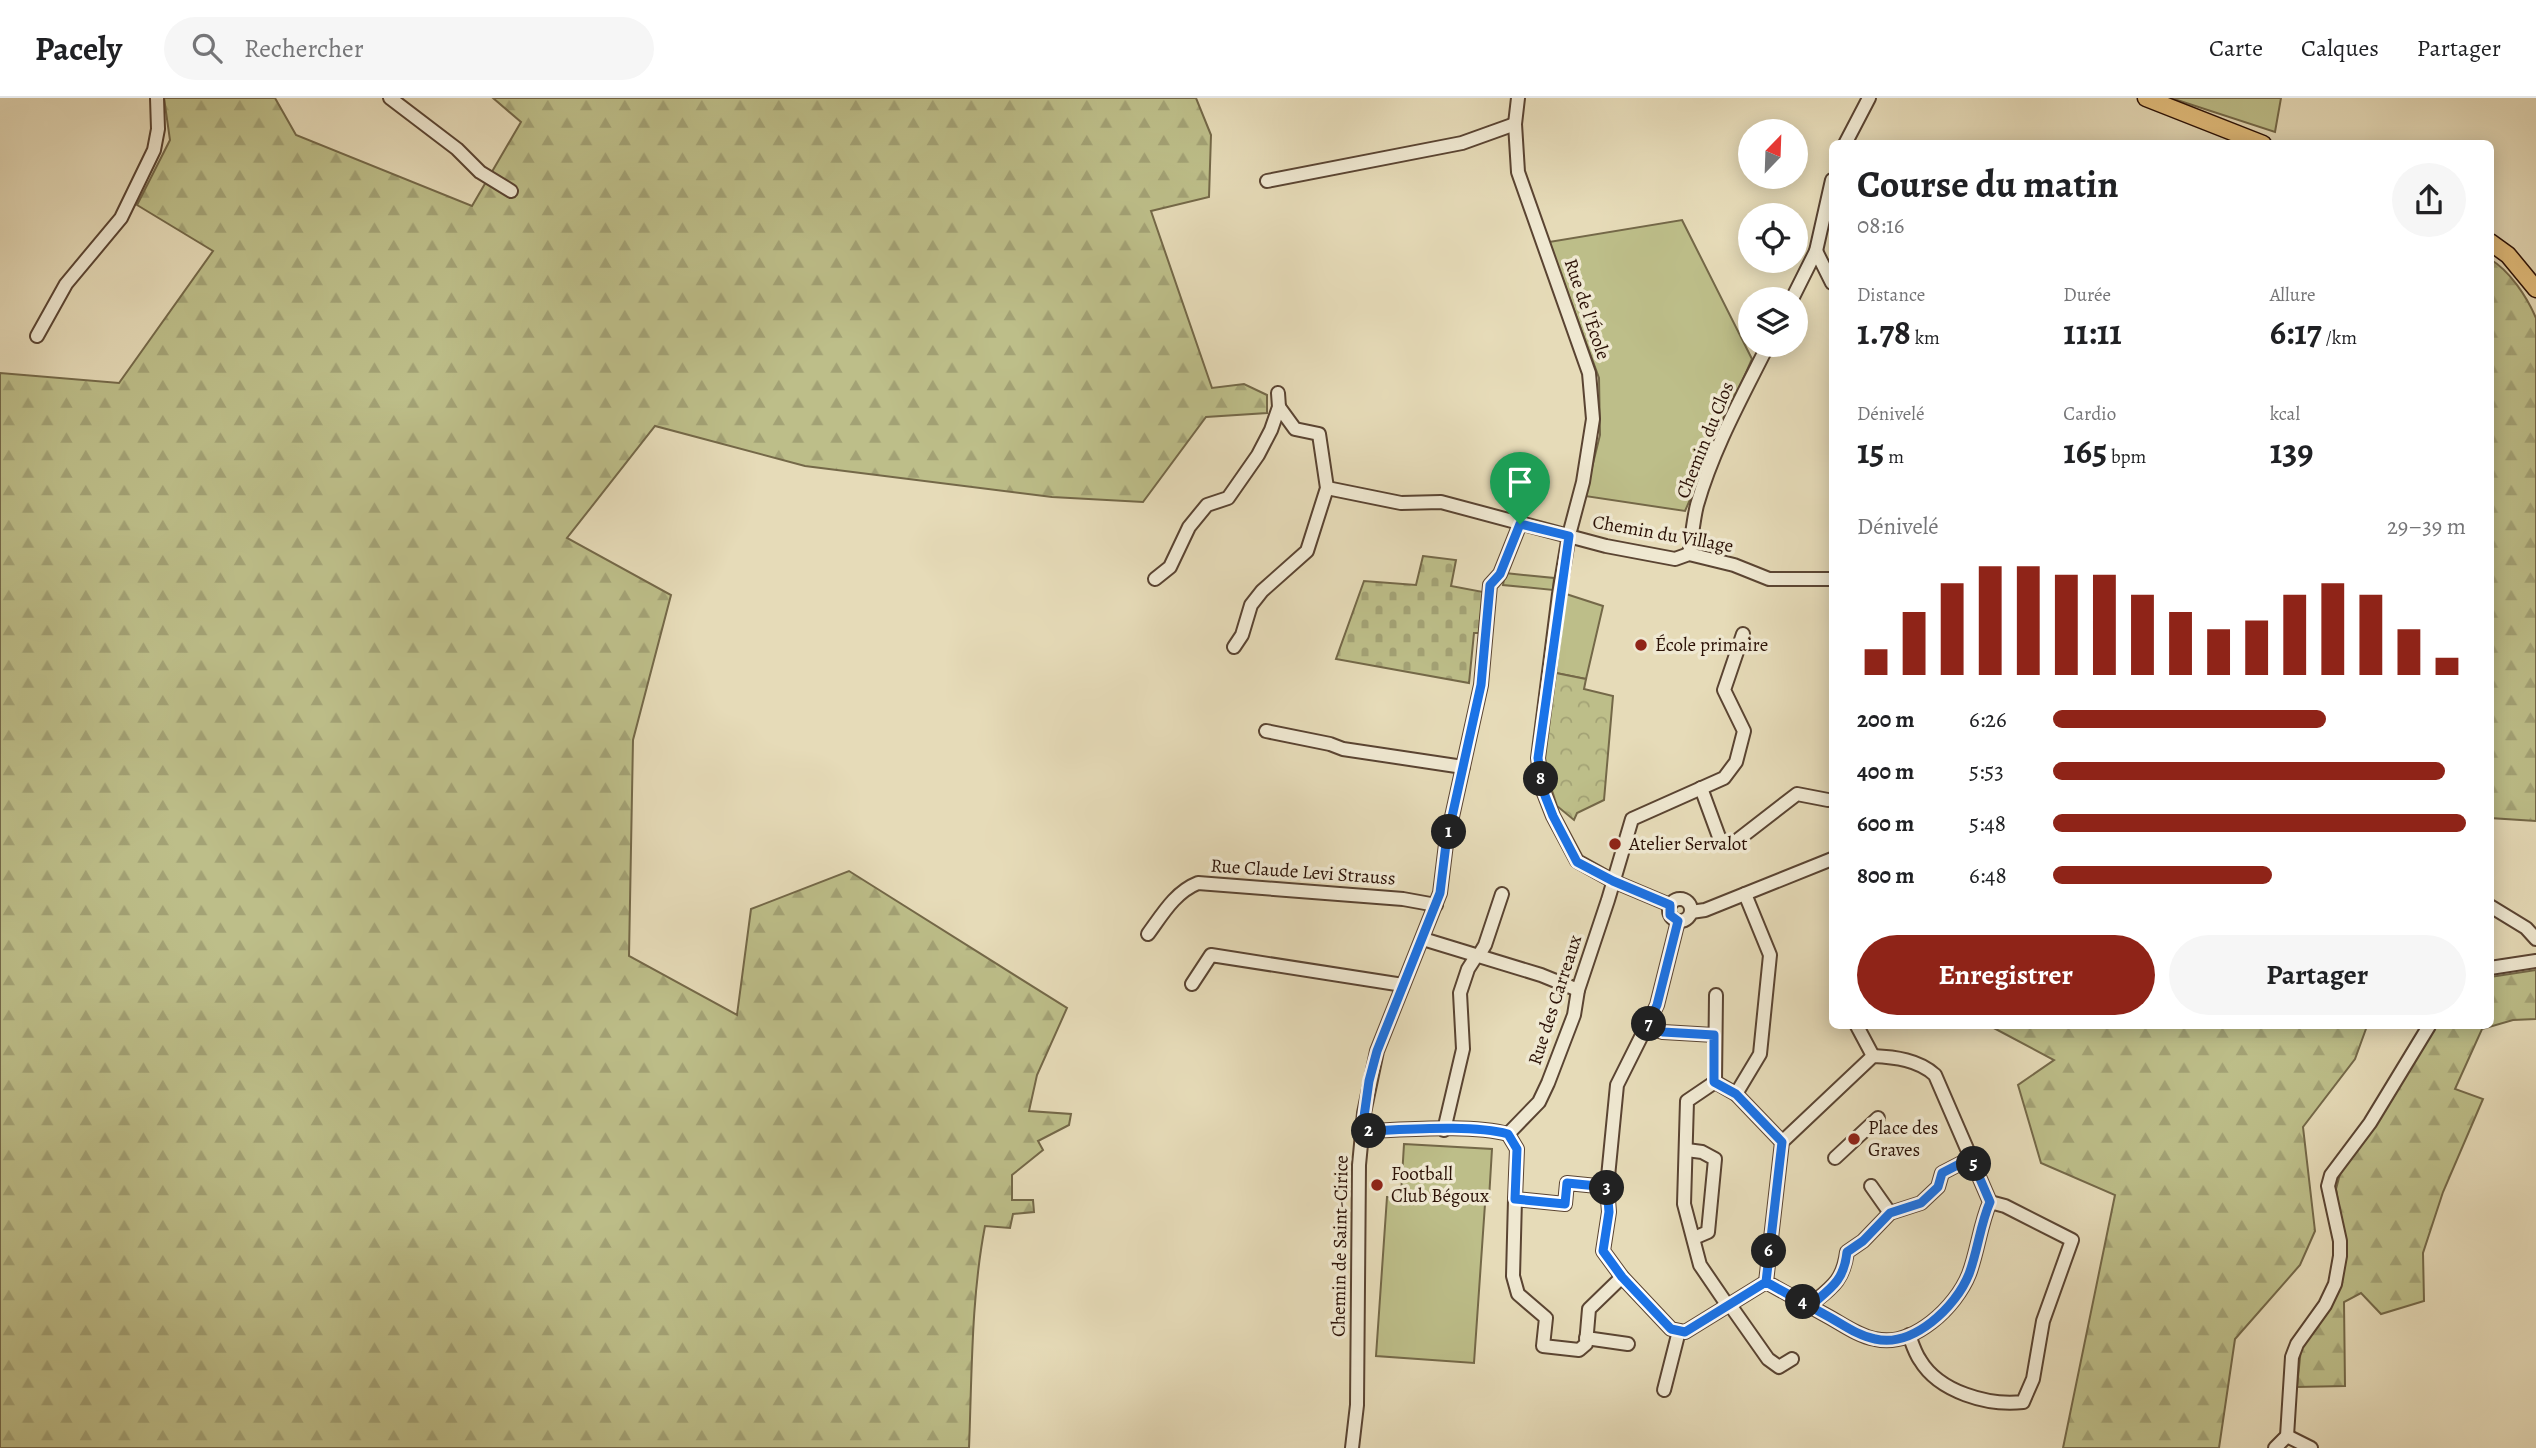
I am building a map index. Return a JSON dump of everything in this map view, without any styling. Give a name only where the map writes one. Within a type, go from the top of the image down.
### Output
[{"type":"main road","points":[[2146,98],[2253,140]]},
{"type":"main road","points":[[2494,245],[2508,256],[2536,289]]},
{"type":"street","points":[[37,336],[66,284],[121,218],[154,150],[158,129],[157,98]]},
{"type":"street","points":[[390,98],[457,149],[480,172],[510,191]]},
{"type":"street","name":"Rue de l'École","points":[[1518,98],[1515,124],[1518,172],[1589,373],[1593,419],[1583,482],[1569,536],[1538,758],[1542,788],[1577,862],[1613,881],[1670,905]]},
{"type":"street","points":[[1847,140],[1869,98]]},
{"type":"street","points":[[1267,181],[1462,143],[1515,124]]},
{"type":"street","points":[[1798,287],[1816,251],[1829,193]]},
{"type":"street","points":[[1816,251],[1829,277]]},
{"type":"street","name":"Chemin du Clos","points":[[1689,554],[1696,508],[1706,479],[1734,412],[1762,357]]},
{"type":"street","points":[[1155,579],[1171,566],[1189,527],[1207,505],[1228,498],[1258,455],[1271,430],[1278,400],[1295,429],[1319,434],[1327,488],[1307,551],[1262,591],[1251,605],[1242,635],[1234,647]]},
{"type":"street","name":"Chemin du Village","points":[[1327,488],[1401,503],[1441,502],[1606,546],[1675,559],[1689,554],[1734,565],[1769,579],[1829,579]]},
{"type":"street","name":"Chemin de Saint-Cirice","points":[[1352,1448],[1357,1405],[1359,1165],[1369,1081],[1377,1051],[1440,893],[1446,844],[1481,685],[1490,585],[1500,574],[1520,524]]},
{"type":"street","name":"Rue des Carreaux","points":[[1508,1134],[1538,1102],[1548,1083],[1574,1015],[1578,990],[1632,819],[1724,778],[1740,753],[1744,731],[1724,690],[1744,634]]},
{"type":"street","points":[[1266,732],[1343,749],[1463,767]]},
{"type":"street","points":[[1701,788],[1719,837],[1727,845],[1735,842],[1797,794],[1828,800]]},
{"type":"street","points":[[1691,912],[1745,894],[1829,860]]},
{"type":"street","name":"Rue Claude Levi Strauss","points":[[1148,934],[1173,900],[1187,887],[1198,883],[1403,899],[1436,905]]},
{"type":"street","points":[[1444,1130],[1463,1049],[1460,993],[1468,969],[1485,945],[1502,894]]},
{"type":"street","points":[[1736,1094],[1760,1054],[1770,955],[1745,894]]},
{"type":"street","points":[[1678,899],[1684,899],[1691,907],[1691,912],[1689,918],[1678,921],[1670,915],[1670,905],[1678,899]]},
{"type":"street","points":[[2494,908],[2526,928],[2536,939]]},
{"type":"street","points":[[1678,921],[1657,1005],[1617,1085],[1607,1187],[1609,1212],[1603,1251],[1622,1277],[1671,1329],[1679,1331],[1685,1332],[1766,1282]]},
{"type":"street","points":[[1423,939],[1578,990]]},
{"type":"street","points":[[1192,984],[1210,955],[1403,985]]},
{"type":"street","points":[[2494,967],[2536,961]]},
{"type":"street","points":[[1714,1082],[1716,995]]},
{"type":"street","points":[[1647,1027],[1663,1032],[1714,1035]]},
{"type":"street","points":[[1859,1029],[1873,1056]]},
{"type":"street","points":[[2275,1448],[2287,1436],[2292,1357],[2297,1344],[2325,1305],[2335,1284],[2340,1241],[2328,1186],[2331,1175],[2370,1122],[2427,1029]]},
{"type":"street","points":[[1873,1056],[1925,1066],[1935,1075],[1990,1202],[1968,1275],[1954,1301],[1938,1319],[1909,1335],[1885,1340],[1874,1339],[1766,1282],[1782,1142],[1873,1056]]},
{"type":"street","points":[[1714,1082],[1736,1094],[1782,1142]]},
{"type":"street","points":[[1714,1082],[1687,1101],[1684,1204],[1700,1265],[1768,1359],[1779,1367],[1792,1359]]},
{"type":"street","points":[[1835,1158],[1878,1118]]},
{"type":"street","points":[[1362,1131],[1497,1131],[1508,1134],[1517,1149],[1513,1276],[1518,1294],[1546,1318],[1543,1346],[1579,1350],[1586,1344],[1589,1309],[1622,1277]]},
{"type":"street","points":[[1687,1150],[1702,1152],[1714,1159],[1708,1232],[1694,1238]]},
{"type":"street","points":[[1810,1306],[1841,1278],[1847,1252],[1863,1241],[1890,1213],[1921,1203],[1938,1187],[1942,1173],[1971,1158]]},
{"type":"street","points":[[1515,1199],[1565,1204],[1567,1183],[1607,1187]]},
{"type":"street","points":[[1871,1186],[1890,1213]]},
{"type":"street","points":[[1909,1335],[1920,1361],[1935,1377],[1951,1388],[1973,1397],[2010,1403],[2023,1402],[2033,1379],[2043,1321],[2072,1240],[1990,1202]]},
{"type":"street","points":[[1664,1390],[1679,1331]]},
{"type":"street","points":[[1586,1338],[1628,1344]]},
{"type":"street","points":[[2287,1436],[2311,1448]]},
{"type":"green space","points":[[164,98],[275,98],[296,135],[472,206],[521,122],[493,98],[1196,98],[1211,135],[1209,197],[1151,211],[1212,388],[1244,384],[1267,395],[1267,413],[1206,417],[1143,502],[1052,497],[805,466],[655,426],[567,538],[671,595],[633,740],[629,956],[737,1015],[751,909],[849,871],[1067,1008],[1037,1075],[1029,1111],[1071,1114],[1069,1125],[1038,1141],[1043,1150],[1012,1175],[1012,1200],[1033,1200],[1034,1212],[1013,1214],[1010,1228],[985,1226],[975,1309],[969,1448],[0,1448],[0,373],[119,383],[213,251],[137,205],[170,140]]},
{"type":"green space","points":[[2171,98],[2281,98],[2275,132]]},
{"type":"green space","points":[[1682,220],[1738,331],[1738,357],[1752,359],[1685,511],[1585,496],[1600,435],[1599,378],[1549,242]]},
{"type":"green space","points":[[2494,262],[2517,285],[2536,318],[2536,821],[2494,818]]},
{"type":"green space","points":[[1423,556],[1456,560],[1451,586],[1483,592],[1479,633],[1474,633],[1469,683],[1336,659],[1364,581],[1416,585]]},
{"type":"green space","points":[[1505,573],[1554,578],[1553,590],[1503,585]]},
{"type":"green space","points":[[1563,593],[1603,606],[1586,679],[1556,673]]},
{"type":"green space","points":[[1556,673],[1586,679],[1584,689],[1613,696],[1604,800],[1577,813],[1574,820],[1557,806],[1545,769],[1545,750]]},
{"type":"green space","points":[[2536,970],[2536,1019],[2513,1020],[2494,1026],[2494,976]]},
{"type":"green space","points":[[1996,1029],[2366,1029],[2355,1059],[2303,1127],[2315,1231],[2300,1265],[2235,1339],[2219,1448],[2063,1448],[2115,1195],[2041,1163],[2018,1085],[2054,1060]]},
{"type":"green space","points":[[2432,1029],[2482,1029],[2455,1089],[2483,1099],[2443,1192],[2423,1253],[2424,1301],[2381,1314],[2361,1293],[2344,1302],[2345,1386],[2297,1387],[2301,1348],[2338,1293],[2346,1255],[2336,1189],[2340,1174]]},
{"type":"green space","points":[[1404,1144],[1492,1149],[1489,1199],[1401,1194]]},
{"type":"green space","points":[[1387,1197],[1485,1204],[1474,1363],[1376,1356]]},
{"type":"place","name":"École primaire","points":[[1641,645]]},
{"type":"place","name":"Atelier Servalot","points":[[1615,844]]},
{"type":"place","name":"Place des Graves","points":[[1854,1139]]},
{"type":"place","name":"Football Club Bégoux","points":[[1377,1185]]},
{"type":"route","points":[[1520,524],[1500,574],[1490,585],[1481,685],[1446,844],[1440,893],[1377,1051],[1369,1081],[1362,1131],[1497,1131],[1508,1134],[1517,1149],[1515,1199],[1565,1204],[1567,1183],[1607,1187],[1609,1212],[1603,1251],[1622,1277],[1671,1329],[1685,1332],[1766,1282],[1857,1333],[1885,1340],[1909,1335],[1938,1319],[1954,1301],[1968,1275],[1990,1202],[1971,1158],[1942,1173],[1938,1187],[1921,1203],[1890,1213],[1863,1241],[1847,1252],[1841,1278],[1810,1306],[1766,1282],[1782,1142],[1736,1094],[1714,1082],[1714,1035],[1663,1032],[1647,1027],[1657,1005],[1678,921],[1670,915],[1670,905],[1613,881],[1577,862],[1542,788],[1538,758],[1569,536],[1520,524]]}]
